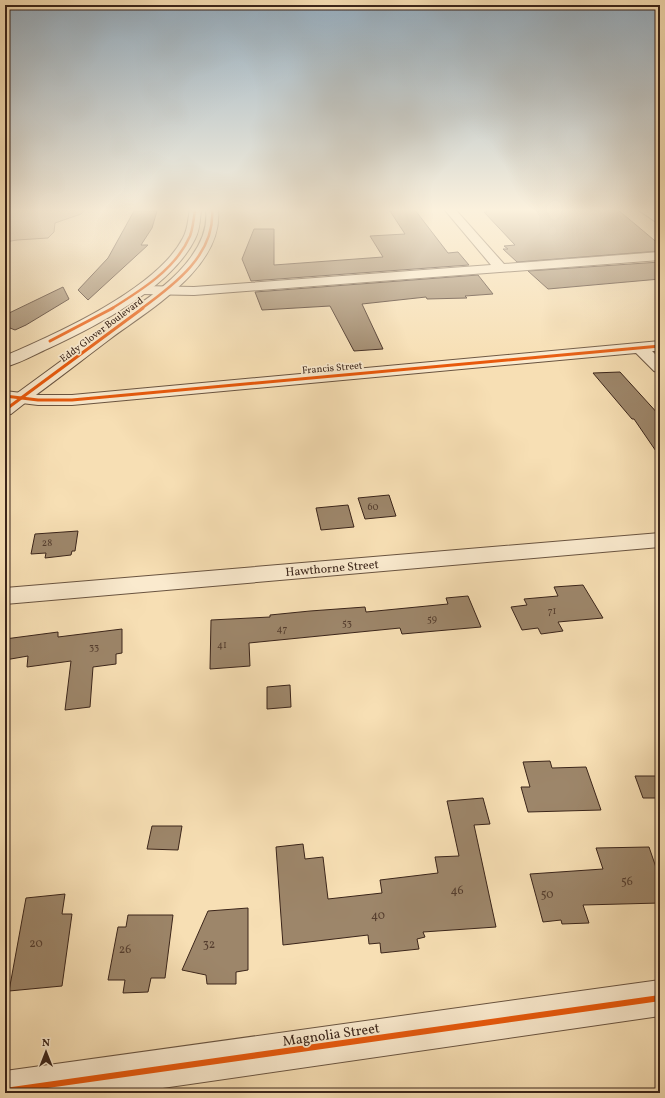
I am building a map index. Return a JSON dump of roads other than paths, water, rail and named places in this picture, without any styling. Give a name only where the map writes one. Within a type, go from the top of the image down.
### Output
[{"type":"street","name":"Eddy Glover Boulevard","points":[[5,362],[50,341],[107,311],[141,290],[174,260]]},
{"type":"street","name":"Eddy Glover Boulevard","points":[[5,410],[12,397],[165,291],[195,260]]},
{"type":"street","points":[[494,260],[501,268]]},
{"type":"street","points":[[141,290],[202,290],[604,260]]},
{"type":"street","name":"Francis Street","points":[[12,397],[48,401],[72,400],[660,346]]},
{"type":"street","points":[[639,347],[660,368]]},
{"type":"street","name":"Hawthorne Street","points":[[5,596],[660,540]]},
{"type":"street","name":"Magnolia Street","points":[[5,1091],[660,998]]}]
